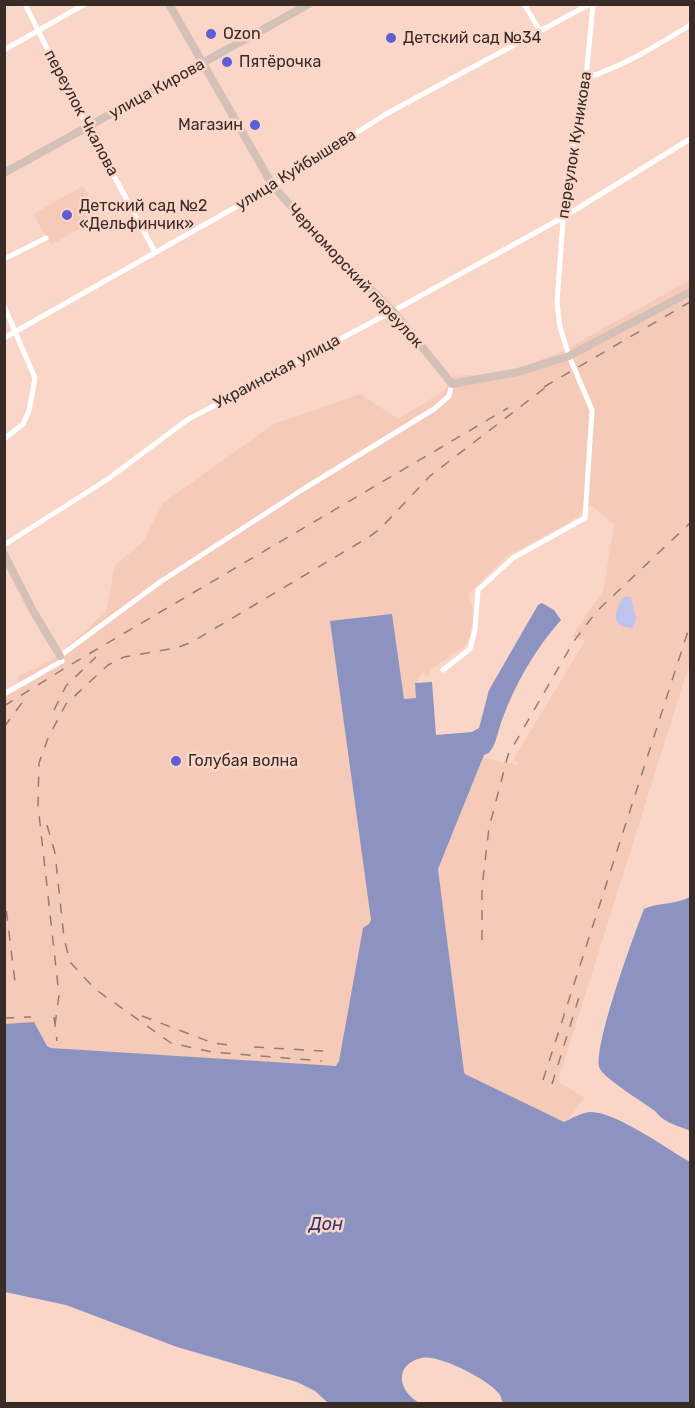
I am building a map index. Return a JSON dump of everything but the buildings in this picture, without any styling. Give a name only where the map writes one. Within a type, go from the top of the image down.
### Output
[{"type":"street","name":"переулок Чкалова","points":[[25,4],[154,252]]},
{"type":"street","points":[[4,50],[85,4]]},
{"type":"street","name":"Черноморский переулок","points":[[169,4],[273,186],[324,243],[393,311],[452,384]]},
{"type":"street","name":"улица Кирова","points":[[4,173],[309,4]]},
{"type":"street","points":[[524,4],[540,31]]},
{"type":"street","name":"улица Куйбышева","points":[[4,338],[273,186],[386,114],[592,4]]},
{"type":"street","name":"переулок Куникова","points":[[443,670],[470,649],[475,629],[477,590],[513,558],[585,518],[592,410],[569,356],[560,327],[557,302],[566,180],[586,78],[592,4]]},
{"type":"street","points":[[586,78],[630,59],[690,25]]},
{"type":"street","name":"Украинская улица","points":[[4,545],[108,479],[187,420],[562,218],[690,139]]},
{"type":"street","points":[[4,259],[46,238]]},
{"type":"street","points":[[4,694],[61,658],[160,582],[305,488],[434,409],[449,396],[452,384],[518,372],[569,356],[690,292]]},
{"type":"street","points":[[4,306],[35,378],[29,411],[23,424],[4,439]]},
{"type":"street","points":[[4,554],[32,609],[61,658]]},
{"type":"shaded area","name":"Детский сад №2 «Дельфинчик»","points":[[83,186],[100,217],[51,245],[33,214]]},
{"type":"shaded area","points":[[690,280],[690,662],[558,1081],[584,1098],[566,1122],[464,1073],[438,869],[483,758],[519,765],[514,758],[585,641],[572,636],[603,591],[614,525],[591,505],[561,527],[507,556],[468,594],[472,605],[473,621],[465,646],[431,669],[428,677],[422,672],[416,684],[416,698],[404,699],[392,614],[357,812],[371,920],[363,928],[338,1065],[334,1067],[51,1048],[47,1046],[34,1022],[5,1024],[4,692],[18,684],[17,677],[54,659],[106,612],[115,565],[143,542],[163,503],[274,424],[360,394],[398,419],[444,391],[453,376],[508,373],[563,351]]},
{"type":"shaded area","points":[[624,597],[631,597],[636,619],[633,628],[617,622],[616,613]]},
{"type":"water","name":"Дон","points":[[542,603],[554,610],[561,620],[534,655],[513,693],[494,746],[484,755],[438,869],[464,1072],[564,1122],[590,1112],[601,1113],[627,1124],[690,1162],[690,1403],[503,1403],[500,1396],[486,1382],[463,1369],[440,1360],[422,1358],[406,1366],[402,1379],[407,1392],[420,1403],[328,1403],[315,1391],[297,1382],[177,1347],[66,1305],[5,1292],[5,1024],[34,1022],[47,1046],[51,1048],[336,1066],[339,1061],[363,928],[371,920],[330,621],[392,614],[404,699],[416,698],[415,683],[432,682],[436,735],[472,732],[479,728],[489,690],[538,605]]},
{"type":"water","points":[[690,897],[690,1131],[664,1119],[609,1079],[600,1069],[599,1058],[615,991],[644,909]]},
{"type":"railway","points":[[544,387],[690,302]]},
{"type":"railway","points":[[55,1025],[59,995],[38,805],[39,763],[48,738],[66,704],[108,665],[124,657],[176,648],[192,642],[369,537],[380,529],[430,476],[550,384]]},
{"type":"railway","points":[[4,706],[508,408]]},
{"type":"railway","points":[[482,940],[482,887],[489,828],[508,755],[574,641],[597,611],[690,523]]},
{"type":"railway","points":[[543,1080],[690,625]]},
{"type":"railway","points":[[54,710],[66,686],[96,657]]},
{"type":"railway","points":[[4,727],[27,696]]},
{"type":"railway","points":[[47,825],[55,853],[64,938],[70,962],[95,989],[171,1043],[212,1052],[322,1061]]},
{"type":"railway","points":[[4,891],[15,982]]},
{"type":"railway","points":[[552,1084],[580,994]]},
{"type":"railway","points":[[142,1016],[213,1043],[230,1045]]},
{"type":"railway","points":[[4,1018],[31,1017]]},
{"type":"railway","points":[[54,1017],[57,1041]]},
{"type":"railway","points":[[254,1047],[323,1051]]},
{"type":"place","name":"Ozon","points":[[211,34]]},
{"type":"place","name":"Детский сад №34","points":[[391,38]]},
{"type":"place","name":"Пятёрочка","points":[[227,62]]},
{"type":"place","name":"Магазин","points":[[255,125]]},
{"type":"place","name":"Детский сад №2 «Дельфинчик»","points":[[67,215]]},
{"type":"place","name":"Голубая волна","points":[[176,761]]}]
